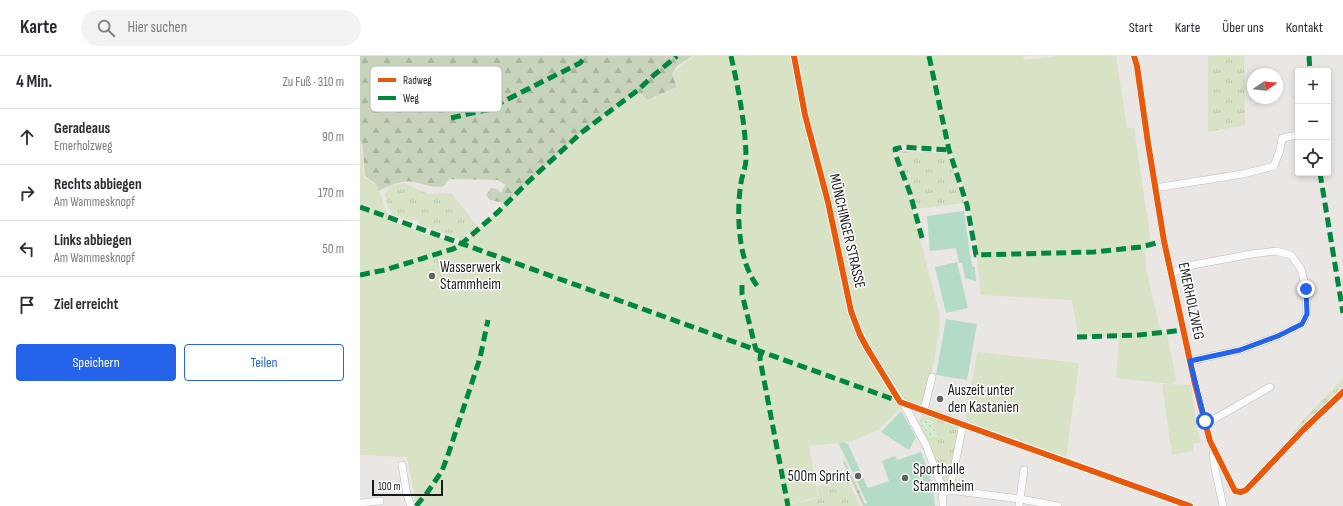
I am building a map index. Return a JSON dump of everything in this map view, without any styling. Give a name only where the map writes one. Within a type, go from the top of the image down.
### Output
[{"type":"street","name":"MÜNCHINGER STRASSE","points":[[794,56],[802,102],[828,202],[851,311],[860,335],[867,348],[900,402],[906,408],[930,453],[942,487],[946,491]]},
{"type":"street","name":"EMERHOLZWEG","points":[[1134,56],[1137,66],[1164,241],[1190,361],[1213,448],[1234,491],[1241,492],[1246,490],[1303,430],[1343,392]]},
{"type":"street","points":[[1156,188],[1243,174],[1274,166],[1280,150],[1282,138],[1295,136]]},
{"type":"street","points":[[1172,273],[1193,265],[1276,251],[1291,255],[1301,268],[1306,289],[1307,314],[1302,324],[1278,336],[1240,350],[1190,361]]},
{"type":"street","points":[[913,423],[922,409],[932,377]]},
{"type":"street","points":[[1205,421],[1216,418],[1270,387]]},
{"type":"street","points":[[900,402],[922,409]]},
{"type":"street","name":"MÜNCHINGER STRASSE","points":[[922,409],[963,424],[954,469],[946,491],[943,506]]},
{"type":"street","name":"EMERHOLZWEG","points":[[1213,448],[1214,464],[1224,506]]},
{"type":"street","points":[[402,465],[407,495],[411,506]]},
{"type":"street","points":[[1019,503],[1024,470]]},
{"type":"street","name":"EMERHOLZWEG","points":[[1224,506],[1226,473]]},
{"type":"street","points":[[946,491],[1019,503],[1058,506]]},
{"type":"street","points":[[360,503],[380,501]]},
{"type":"green space","points":[[360,56],[693,56],[678,65],[672,74],[677,87],[647,100],[638,91],[581,133],[505,203],[490,200],[486,195],[491,188],[497,189],[501,193],[505,185],[498,180],[449,179],[444,186],[440,187],[413,182],[404,182],[391,185],[379,191],[375,183],[365,176],[362,143],[360,141]]},
{"type":"green space","points":[[695,56],[1023,56],[1024,60],[1059,56],[1116,56],[1127,128],[1134,128],[1151,243],[1145,249],[1146,268],[1160,329],[1167,334],[1176,379],[1172,384],[1116,378],[1119,336],[1078,336],[1072,300],[981,295],[974,233],[968,205],[950,149],[911,148],[902,144],[893,147],[892,150],[910,199],[940,316],[939,334],[930,382],[923,406],[902,407],[879,429],[851,442],[809,446],[818,497],[787,506],[418,506],[415,499],[407,457],[360,455],[360,142],[364,177],[375,184],[381,196],[388,220],[438,238],[460,244],[495,215],[523,186],[558,157],[581,133],[605,117],[632,95],[640,93],[647,100],[677,88],[673,73],[680,66]],"holes":[[[438,255],[448,269],[425,268],[423,265],[423,260]]]},
{"type":"green space","points":[[1208,56],[1244,56],[1245,125],[1208,132]]},
{"type":"green space","points":[[900,151],[948,153],[964,203],[916,209],[895,153]]},
{"type":"green space","points":[[404,183],[428,194],[451,193],[477,226],[462,240],[419,224],[418,220],[407,219],[395,215],[389,209],[385,194],[390,186]]},
{"type":"green space","points":[[964,211],[971,261],[973,267],[975,267],[976,281],[965,278],[962,263],[959,263],[956,248],[930,251],[927,216]]},
{"type":"green space","points":[[438,255],[448,269],[425,268],[423,265],[423,260]]},
{"type":"green space","points":[[957,262],[968,308],[946,313],[935,267]]},
{"type":"green space","points":[[946,319],[977,324],[967,380],[936,375]]},
{"type":"green space","points":[[977,352],[1079,363],[1066,457],[965,423]]},
{"type":"green space","points":[[1343,378],[1343,388],[1284,446],[1294,430]]},
{"type":"green space","points":[[1162,384],[1191,385],[1197,428],[1201,442],[1193,444],[1193,451],[1172,455]]},
{"type":"green space","points":[[901,411],[916,437],[909,450],[881,432]]},
{"type":"green space","points":[[922,414],[934,416],[960,425],[949,484],[943,482],[919,424]]},
{"type":"green space","points":[[924,420],[932,420],[938,433],[936,438],[929,437],[921,426]]},
{"type":"green space","points":[[843,442],[848,444],[868,488],[889,481],[882,461],[895,456],[897,460],[921,452],[932,485],[935,506],[865,506],[864,504],[867,503],[839,444]]},
{"type":"green space","points":[[845,461],[866,506],[863,506],[843,462]]},
{"type":"green space","points":[[848,480],[860,506],[788,506],[819,498],[817,486]]},
{"type":"marked path","points":[[502,102],[580,63],[586,56]]},
{"type":"marked path","points":[[360,275],[385,270],[459,246],[498,212],[581,133],[638,90],[677,56]]},
{"type":"marked path","points":[[731,56],[741,107],[746,147],[746,162],[739,195],[740,238],[747,266],[752,278],[759,288]]},
{"type":"marked path","points":[[929,56],[949,150],[967,205],[976,255],[1094,252],[1141,247],[1164,241]]},
{"type":"marked path","points":[[1309,56],[1310,68]]},
{"type":"marked path","points":[[451,118],[477,112]]},
{"type":"marked path","points":[[922,238],[910,193],[896,156],[895,149],[903,147],[949,150]]},
{"type":"marked path","points":[[1320,176],[1343,313]]},
{"type":"marked path","points":[[360,207],[898,401]]},
{"type":"marked path","points":[[742,285],[742,294],[756,350]]},
{"type":"marked path","points":[[416,506],[442,471],[480,358],[488,320]]},
{"type":"marked path","points":[[1077,337],[1139,335],[1184,330]]},
{"type":"marked path","points":[[761,351],[760,359],[788,506]]},
{"type":"cycle path","points":[[794,56],[805,115],[828,202],[851,311],[860,335],[900,402],[1190,506]]},
{"type":"cycle path","points":[[1134,56],[1137,66],[1164,241],[1195,384],[1210,441],[1235,491],[1241,492],[1246,490],[1303,430],[1343,392]]},
{"type":"place","name":"Wasserwerk Stammheim","points":[[432,276]]},
{"type":"place","name":"Auszeit unter den Kastanien","points":[[940,399]]},
{"type":"place","name":"500m Sprint","points":[[858,476]]},
{"type":"place","name":"Sporthalle Stammheim","points":[[905,478]]},
{"type":"route","points":[[1205,421],[1190,361],[1240,350],[1278,336],[1302,324],[1307,314],[1306,289]]}]
